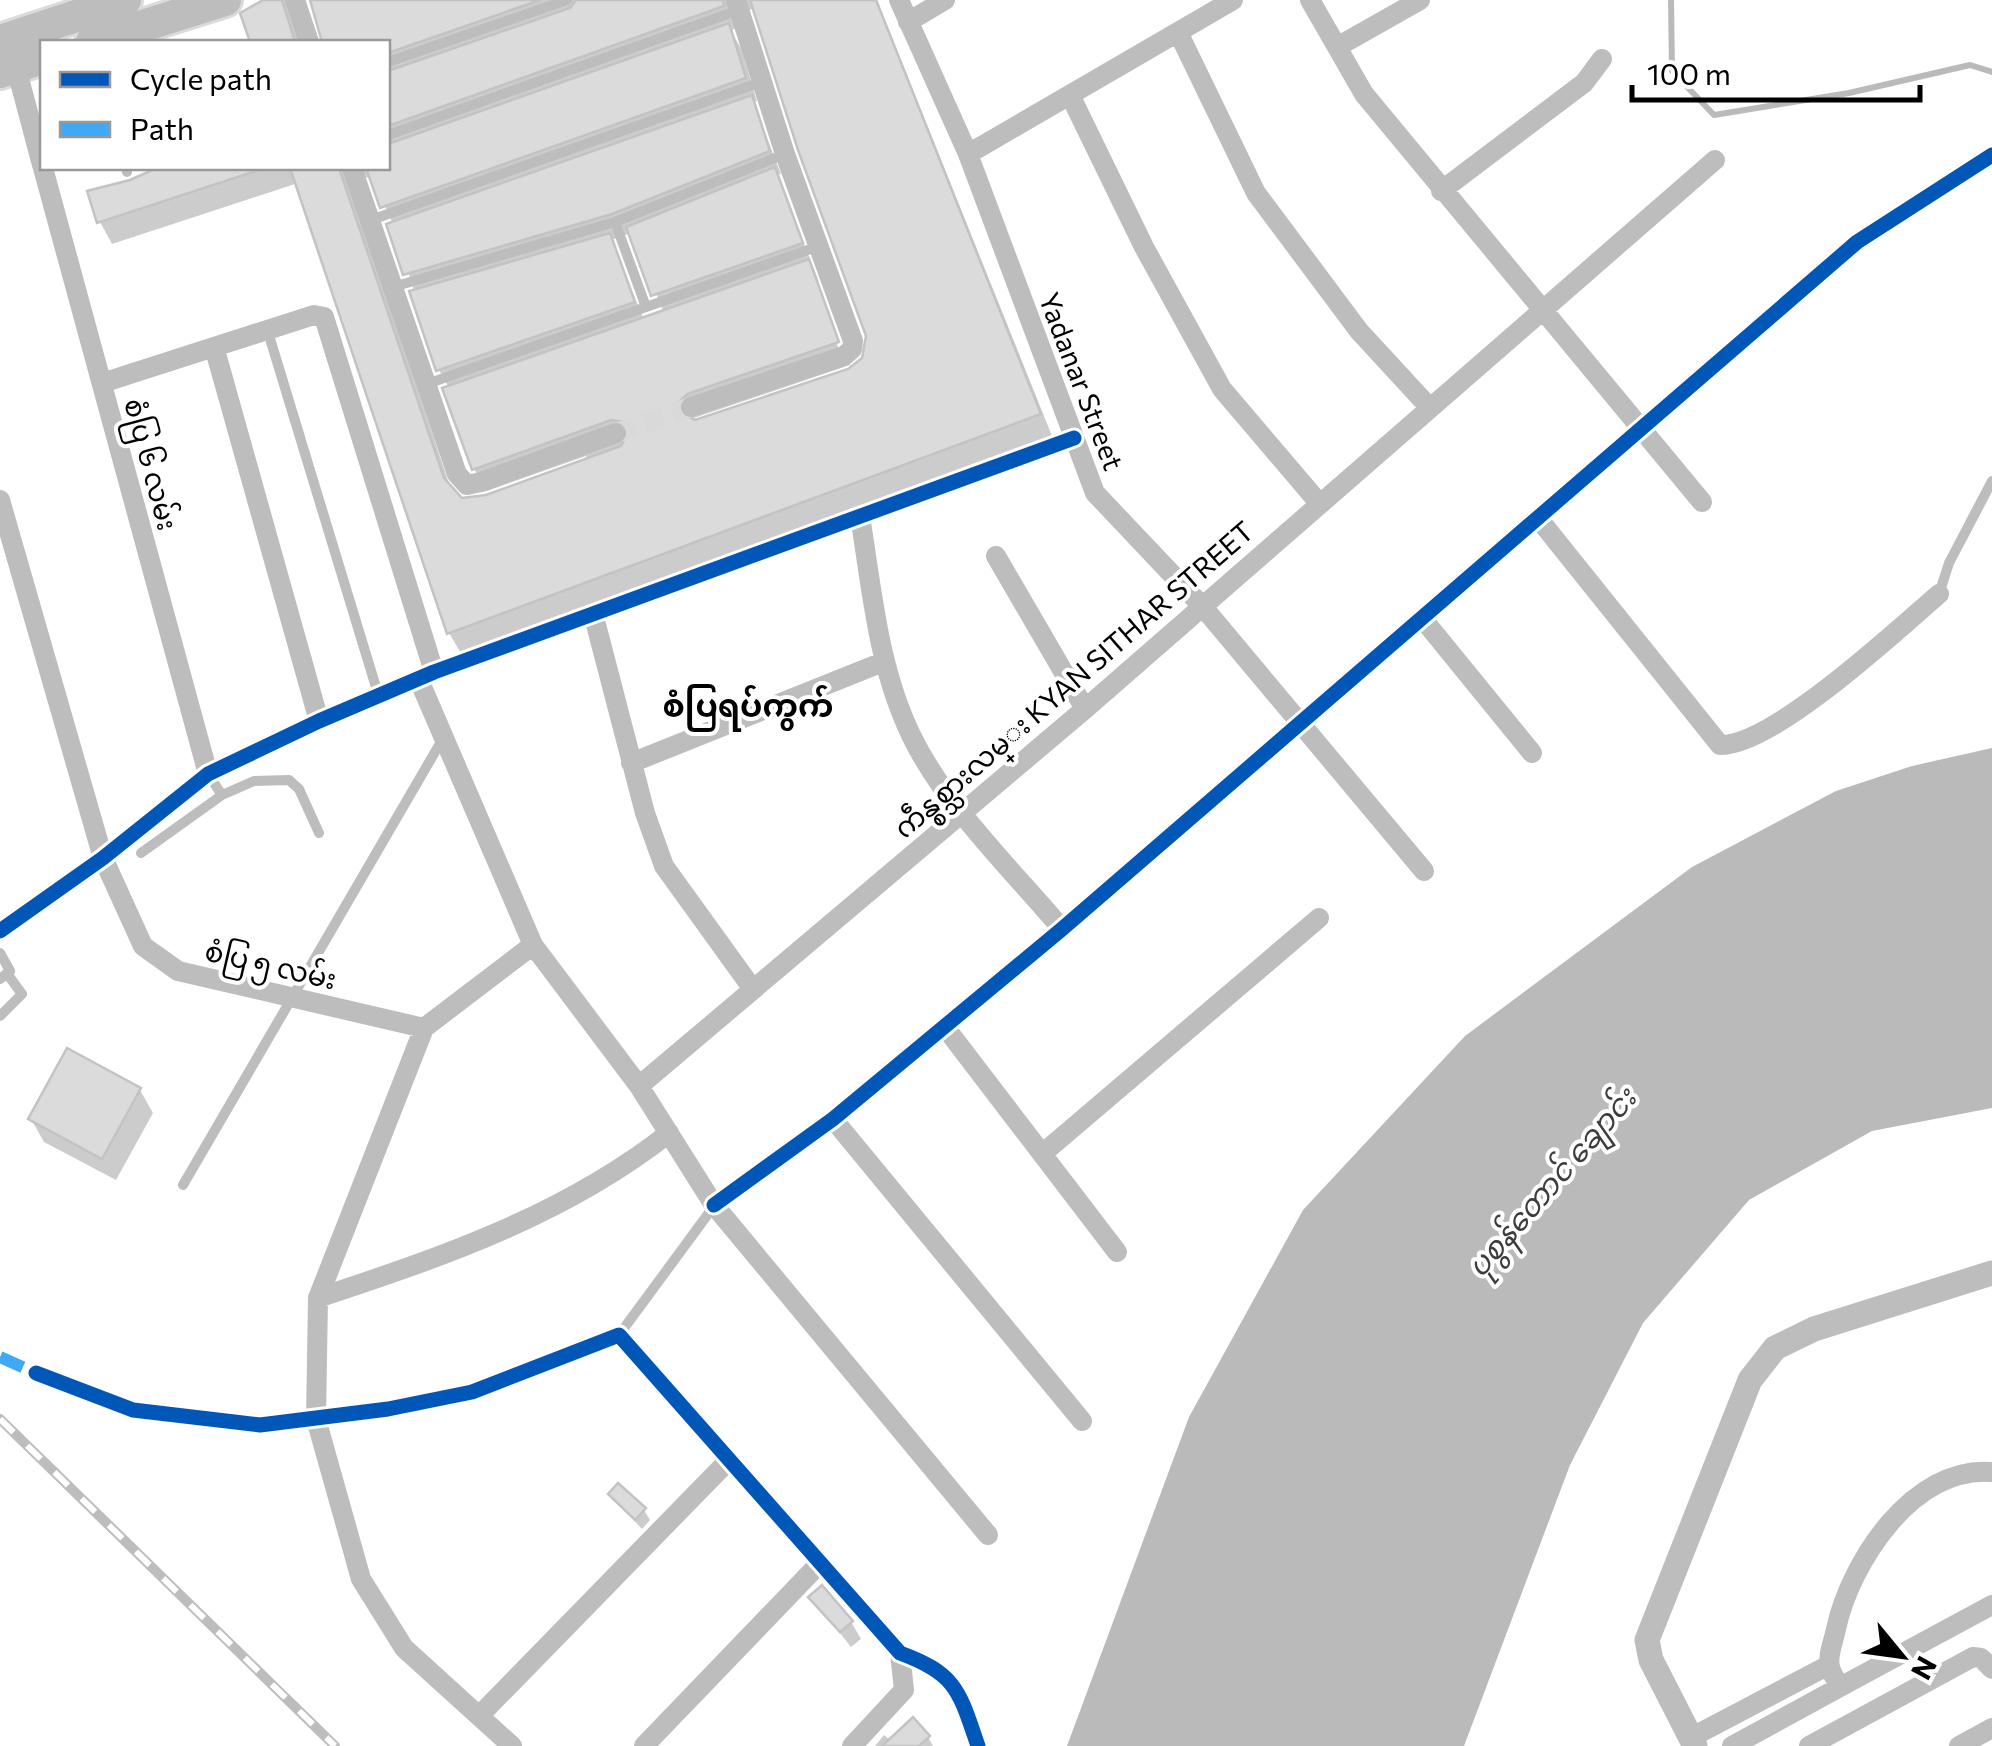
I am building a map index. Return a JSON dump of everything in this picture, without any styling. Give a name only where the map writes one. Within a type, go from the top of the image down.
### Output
[{"type":"main road","points":[[11,49],[125,0]]},
{"type":"main road","points":[[98,40],[225,0]]},
{"type":"street","points":[[295,0],[308,40]]},
{"type":"street","name":"Yadanar Street","points":[[899,0],[968,154],[1094,493],[1203,607],[1424,870]]},
{"type":"street","points":[[908,22],[945,0]]},
{"type":"street","points":[[968,154],[1233,0]]},
{"type":"street","points":[[1310,0],[1364,94],[1702,502]]},
{"type":"street","points":[[1337,47],[1420,0]]},
{"type":"street","points":[[691,407],[852,349],[853,341],[784,154],[737,5]]},
{"type":"street","points":[[1178,32],[1256,192],[1359,331],[1430,408]]},
{"type":"street","name":"စံပြ ၆ လမ်း","points":[[11,49],[40,155]]},
{"type":"street","points":[[1441,191],[1584,83],[1602,59]]},
{"type":"street","points":[[1070,95],[1144,247],[1222,389],[1319,503]]},
{"type":"street","points":[[714,1206],[833,1119],[1062,929],[1303,725],[1857,242],[1992,155]]},
{"type":"street","name":"ကဵန္စစ္သားလမ္း KYAN SITHAR STREET","points":[[639,1086],[1085,709],[1715,160]]},
{"type":"street","name":"စံပြ ၆ လမ်း","points":[[44,170],[208,774]]},
{"type":"street","points":[[353,170],[457,474],[467,484],[616,433]]},
{"type":"street","points":[[102,383],[324,316],[330,325],[443,739],[533,945],[639,1086],[714,1206],[988,1535]]},
{"type":"street","points":[[215,350],[320,721]]},
{"type":"street","points":[[0,931],[104,858],[208,774],[320,721],[593,613],[1074,438]]},
{"type":"street","name":"စံပြ ၅ လမ်း","points":[[0,500],[104,858],[144,946],[178,971],[424,1028]]},
{"type":"street","points":[[860,516],[883,662],[912,739],[962,811],[1062,929]]},
{"type":"street","points":[[1538,518],[1720,745],[1754,738],[1786,718],[1939,594]]},
{"type":"street","points":[[996,556],[1085,709]]},
{"type":"street","points":[[593,613],[631,762],[664,866],[752,988]]},
{"type":"street","points":[[1422,618],[1532,752]]},
{"type":"street","points":[[631,762],[883,662]]},
{"type":"street","points":[[1042,1154],[1318,918]]},
{"type":"street","points":[[512,1746],[404,1648],[361,1579],[316,1419],[318,1298],[424,1028],[533,945]]},
{"type":"street","points":[[945,1027],[1117,1252]]},
{"type":"street","points":[[833,1119],[1082,1421]]},
{"type":"street","points":[[318,1298],[470,1246],[610,1177],[669,1133]]},
{"type":"street","points":[[1829,1665],[1692,1742],[1650,1660],[1647,1640],[1750,1380],[1774,1348],[1814,1330],[1992,1273]]},
{"type":"street","points":[[36,1373],[133,1410],[260,1425],[472,1392],[620,1335],[900,1653],[936,1667],[960,1694],[978,1746]]},
{"type":"street","points":[[480,1715],[728,1460]]},
{"type":"street","points":[[1840,1687],[1829,1665],[1843,1597],[1860,1561],[1886,1528],[1932,1490],[1956,1477],[1992,1472]]},
{"type":"street","points":[[644,1746],[820,1563]]},
{"type":"street","points":[[1732,1746],[1992,1605]]},
{"type":"street","points":[[852,1746],[904,1690],[900,1653]]},
{"type":"street","points":[[1809,1746],[1973,1657],[1982,1658],[1992,1669]]},
{"type":"street","points":[[1959,1746],[1992,1728]]},
{"type":"lane","points":[[390,61],[568,0]]},
{"type":"lane","points":[[390,134],[737,5]]},
{"type":"lane","points":[[370,221],[764,82]]},
{"type":"lane","points":[[393,286],[615,222],[784,154]]},
{"type":"lane","points":[[615,222],[646,307]]},
{"type":"lane","points":[[426,384],[820,246]]},
{"type":"lane","points":[[268,332],[378,697]]},
{"type":"lane","points":[[1939,594],[1949,563],[1992,481]]},
{"type":"lane","points":[[183,1186],[443,739]]},
{"type":"lane","points":[[208,774],[222,795]]},
{"type":"lane","points":[[141,853],[222,795],[254,782],[289,780],[299,789],[319,833]]},
{"type":"lane","points":[[0,953],[10,966],[4,977],[22,994],[0,1016]]},
{"type":"lane","points":[[620,1335],[714,1206]]},
{"type":"water","name":"ပုစွန်တောင် ချောင်း","points":[[1992,748],[1992,1108],[1872,1131],[1749,1200],[1643,1323],[1570,1465],[1464,1746],[1067,1746],[1189,1417],[1303,1210],[1465,1036],[1692,867],[1836,791],[1912,766]]},
{"type":"building","points":[[263,0],[282,0],[294,40],[249,40],[240,13]]},
{"type":"building","points":[[310,0],[540,0],[390,52],[390,40],[321,40]]},
{"type":"building","points":[[576,0],[723,0],[724,6],[390,125],[390,70],[570,8]]},
{"type":"building","points":[[750,0],[876,0],[1041,414],[447,634],[291,170],[340,170],[444,478],[462,498],[486,495],[621,446],[629,429],[624,422],[611,420],[472,470],[442,388],[809,259],[839,342],[687,394],[678,403],[678,412],[695,420],[848,369],[862,358],[866,336],[798,150]]},
{"type":"building","points":[[729,23],[746,78],[380,208],[367,170],[390,170],[390,143]]},
{"type":"building","points":[[752,95],[770,151],[612,214],[403,275],[386,224]]},
{"type":"building","points":[[775,167],[803,243],[651,296],[626,227]]},
{"type":"building","points":[[152,170],[256,171],[97,223],[87,191]]},
{"type":"building","points":[[610,233],[635,302],[436,371],[409,291]]},
{"type":"building","points":[[67,1048],[141,1088],[102,1159],[28,1119]]},
{"type":"building","points":[[618,1483],[646,1508],[635,1520],[608,1494]]},
{"type":"building","points":[[822,1585],[853,1621],[840,1632],[808,1597]]},
{"type":"building","points":[[913,1717],[930,1736],[919,1746],[882,1746]]},
{"type":"waterway","points":[[1671,0],[1672,71],[1714,115],[1849,93],[1970,65],[1992,72]]},
{"type":"tunnel","points":[[616,433],[691,407]]},
{"type":"railway","points":[[0,1419],[335,1746]]},
{"type":"marked path","points":[[0,1357],[36,1373]]},
{"type":"cycle path","points":[[714,1205],[833,1119],[1062,929],[1857,242],[1992,155]]},
{"type":"cycle path","points":[[0,931],[103,858],[208,774],[319,721],[434,672],[1074,438]]},
{"type":"cycle path","points":[[36,1373],[133,1410],[260,1425],[388,1409],[472,1392],[619,1335],[900,1653],[945,1677],[960,1698],[978,1746]]},
{"type":"district","name":"စံပြရပ်ကွက်","points":[[748,704]]}]
